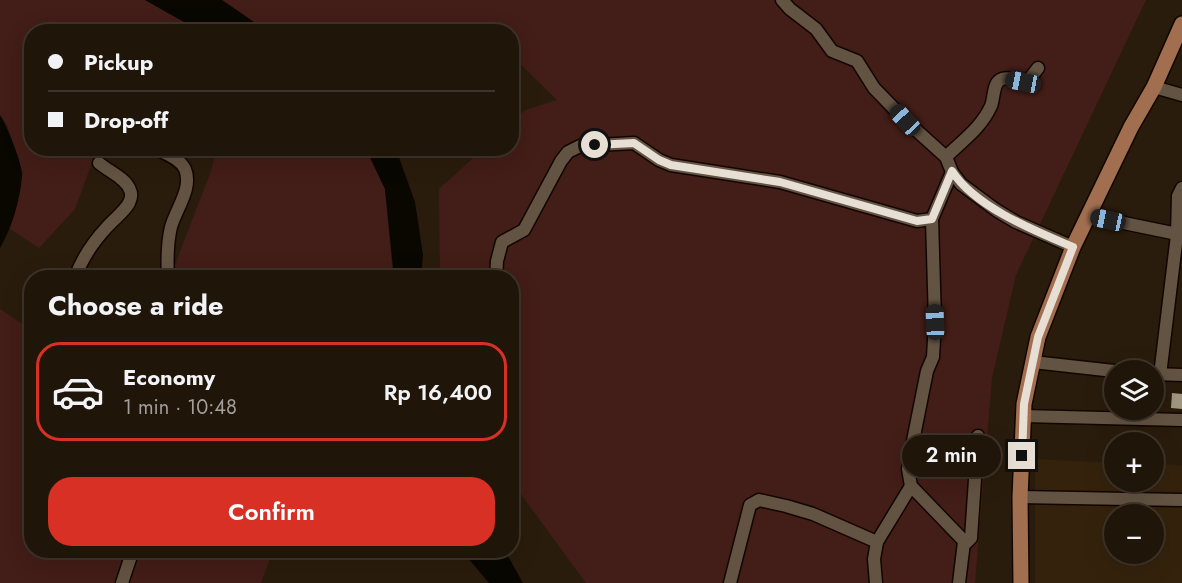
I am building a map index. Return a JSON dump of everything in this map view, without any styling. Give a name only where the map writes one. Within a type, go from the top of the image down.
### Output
[{"type":"main road","points":[[1021,583],[1020,497],[1023,416],[1044,318],[1073,247],[1131,128],[1154,87],[1182,24]]},
{"type":"street","points":[[782,0],[816,29],[832,51],[857,61],[874,88],[946,157],[961,184],[1016,222],[1073,247]]},
{"type":"street","points":[[946,157],[980,125],[991,105],[999,80],[1005,78],[1028,81],[1038,68]]},
{"type":"street","points":[[1154,87],[1182,95]]},
{"type":"street","points":[[496,270],[502,242],[524,230],[561,161],[568,152],[580,146],[634,143],[659,160],[671,165],[780,182],[917,221],[932,219]]},
{"type":"street","points":[[168,156],[181,164],[186,171],[187,179],[185,192],[171,226],[167,254],[168,270]]},
{"type":"street","points":[[78,270],[93,242],[125,208],[131,196],[126,182],[99,163]]},
{"type":"street","points":[[952,171],[932,219],[935,322],[933,357],[927,371],[908,469],[911,486],[964,542]]},
{"type":"street","points":[[1159,360],[1180,235],[1178,196],[1182,188]]},
{"type":"street","points":[[1090,216],[1180,235]]},
{"type":"street","points":[[1033,362],[1104,370]]},
{"type":"street","points":[[1164,375],[1182,375]]},
{"type":"street","points":[[1023,416],[1182,420]]},
{"type":"street","points":[[964,542],[969,542],[971,538],[978,436]]},
{"type":"street","points":[[876,583],[874,559],[877,542],[911,486]]},
{"type":"street","points":[[1020,497],[1182,500]]},
{"type":"street","points":[[730,583],[748,509],[750,505],[759,500],[813,514],[877,542]]},
{"type":"street","points":[[959,583],[964,542]]},
{"type":"street","points":[[122,583],[130,558]]},
{"type":"shaded area","points":[[0,0],[145,0],[188,24],[24,24],[24,156],[94,156],[75,209],[39,248],[10,229],[23,174],[7,125],[0,115]]},
{"type":"shaded area","points":[[145,0],[222,0],[257,24],[188,24]]},
{"type":"shaded area","points":[[222,0],[1146,0],[1016,275],[992,378],[975,583],[586,583],[519,492],[519,270],[440,270],[439,189],[475,156],[519,156],[519,116],[525,110],[557,100],[519,63],[519,24],[257,24]]},
{"type":"shaded area","points":[[0,115],[14,146],[22,176],[15,214],[0,248]]},
{"type":"shaded area","points":[[215,156],[369,156],[385,189],[392,270],[173,270]]},
{"type":"shaded area","points":[[369,156],[399,156],[415,202],[423,255],[422,270],[393,270],[385,189]]},
{"type":"shaded area","points":[[0,309],[24,325],[24,558],[270,558],[261,583],[0,583]]},
{"type":"shaded area","points":[[1035,459],[1104,462],[1104,492],[1164,492],[1164,465],[1182,466],[1182,583],[1035,583]]},
{"type":"shaded area","points":[[468,558],[509,558],[523,583],[489,583]]},
{"type":"building","points":[[1172,393],[1182,394],[1182,409],[1171,408]]},
{"type":"route","points":[[595,145],[634,143],[659,160],[671,165],[780,182],[917,221],[932,219],[952,171],[961,184],[996,210],[1016,222],[1073,247],[1038,337],[1024,404],[1022,456]]}]
